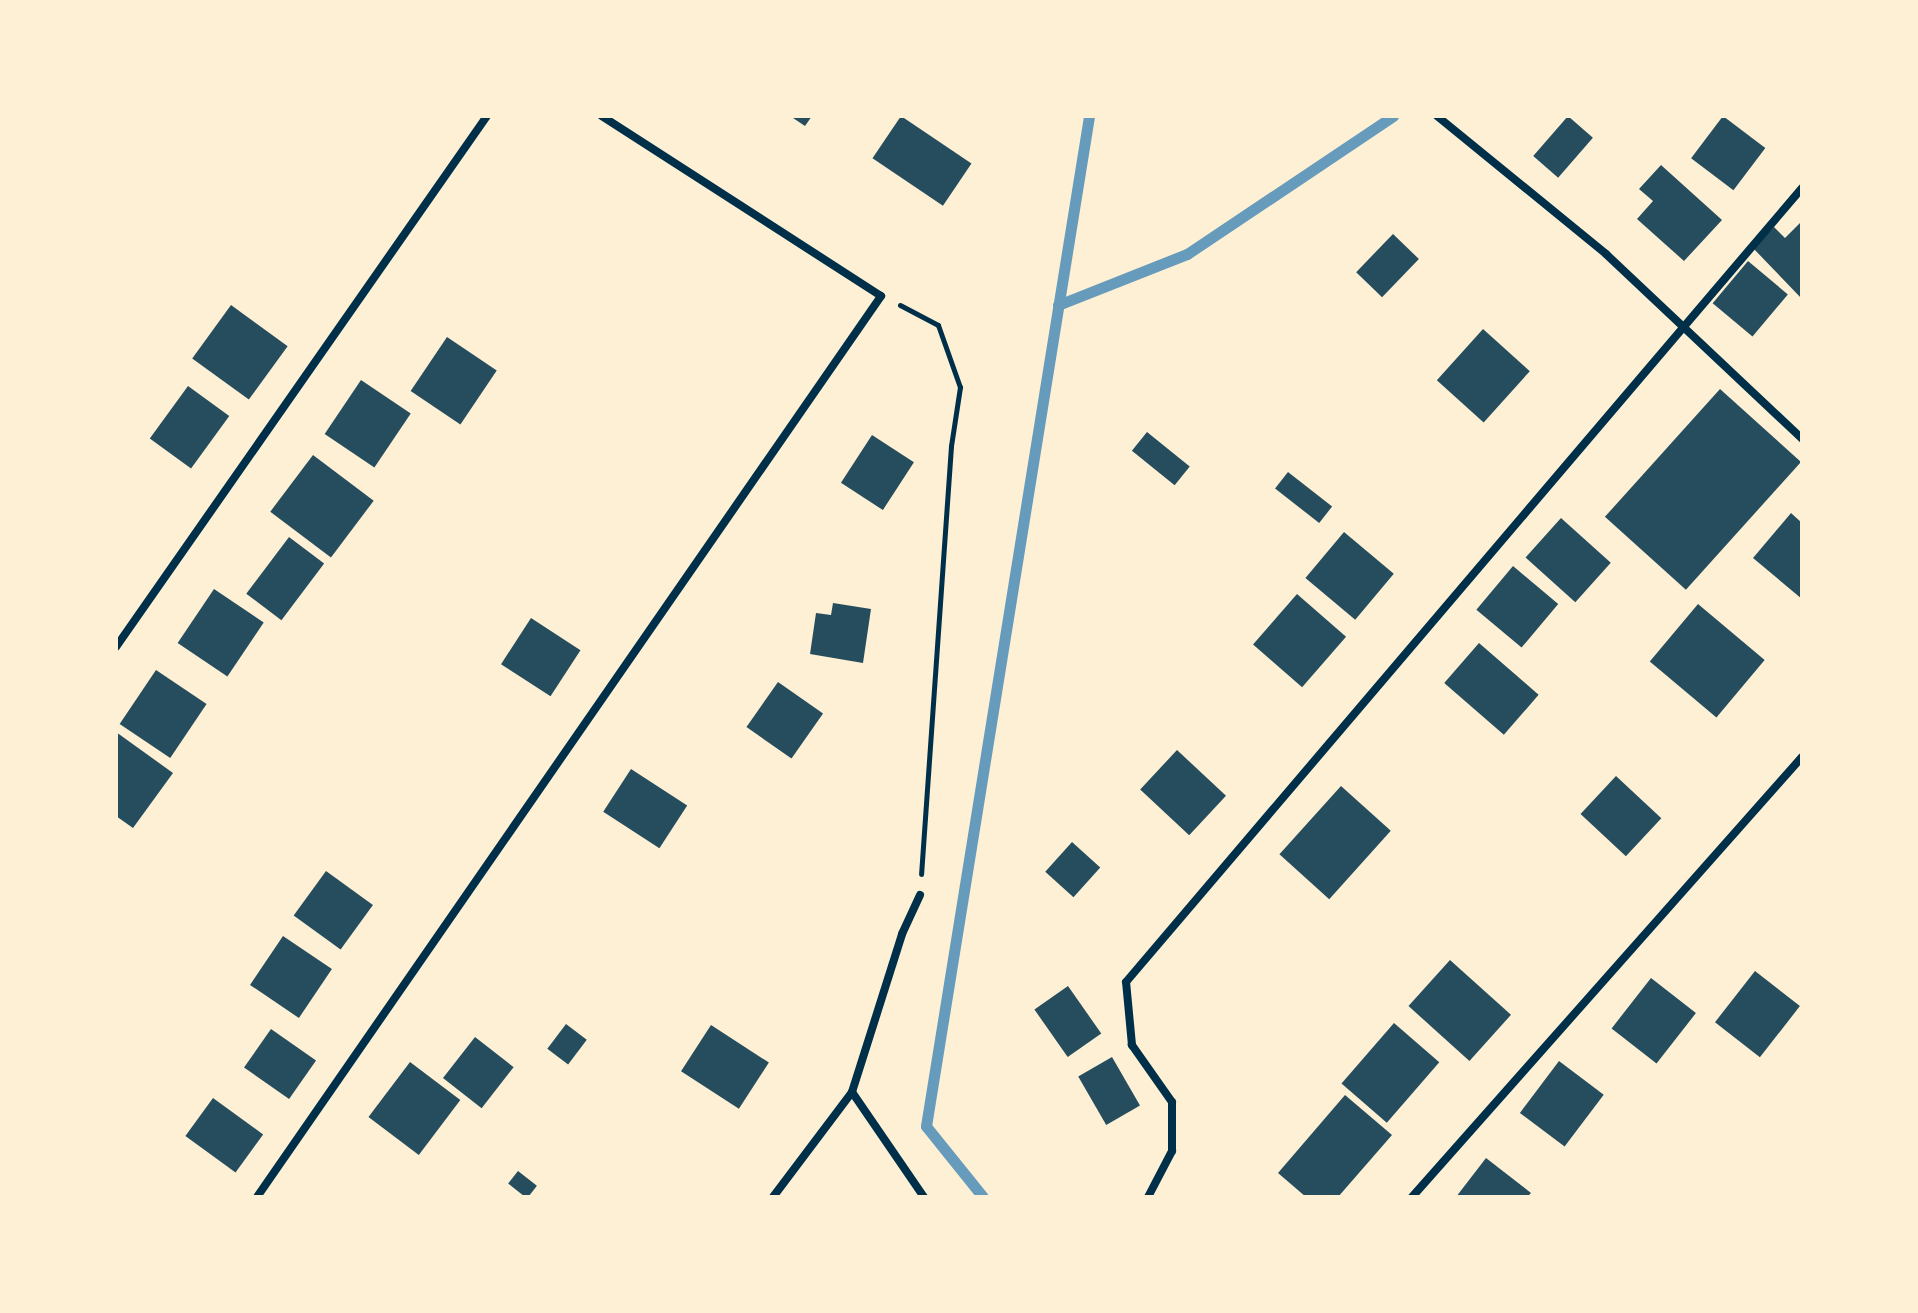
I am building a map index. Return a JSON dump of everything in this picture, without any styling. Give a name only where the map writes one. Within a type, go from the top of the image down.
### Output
[{"type":"street","points":[[116,647],[487,116]]},
{"type":"street","points":[[257,1197],[881,296],[602,116]]},
{"type":"street","points":[[1437,116],[1606,254],[1802,439]]},
{"type":"street","points":[[1148,1197],[1172,1151],[1172,1102],[1132,1045],[1126,982],[1802,188]]},
{"type":"street","points":[[1412,1197],[1802,757]]},
{"type":"street","points":[[773,1197],[852,1092],[902,934],[920,895]]},
{"type":"street","points":[[852,1092],[924,1197]]},
{"type":"path","points":[[881,296],[938,325],[960,387],[951,446],[920,895]]},
{"type":"building","points":[[790,116],[812,116],[805,126]]},
{"type":"building","points":[[901,116],[971,164],[943,206],[872,158]]},
{"type":"building","points":[[1568,116],[1593,138],[1558,178],[1533,156]]},
{"type":"building","points":[[1723,116],[1765,148],[1733,190],[1691,158]]},
{"type":"building","points":[[1661,165],[1722,220],[1684,261],[1637,219],[1653,201],[1639,189]]},
{"type":"building","points":[[1802,221],[1802,299],[1753,248],[1774,227],[1785,238]]},
{"type":"building","points":[[1393,234],[1419,259],[1382,297],[1356,272]]},
{"type":"building","points":[[1748,261],[1788,294],[1752,337],[1713,303]]},
{"type":"building","points":[[231,305],[288,346],[249,400],[192,358]]},
{"type":"building","points":[[1483,329],[1530,371],[1484,422],[1437,380]]},
{"type":"building","points":[[447,337],[497,371],[460,424],[411,391]]},
{"type":"building","points":[[361,380],[411,414],[374,467],[325,434]]},
{"type":"building","points":[[188,386],[229,416],[191,469],[150,439]]},
{"type":"building","points":[[1720,389],[1801,462],[1686,590],[1605,517]]},
{"type":"building","points":[[1147,432],[1190,467],[1175,485],[1132,451]]},
{"type":"building","points":[[872,435],[914,462],[883,510],[841,483]]},
{"type":"building","points":[[313,455],[374,501],[331,557],[270,512]]},
{"type":"building","points":[[1288,472],[1332,506],[1319,523],[1275,489]]},
{"type":"building","points":[[1791,513],[1802,523],[1802,599],[1753,558]]},
{"type":"building","points":[[1561,518],[1611,563],[1575,602],[1526,557]]},
{"type":"building","points":[[1344,532],[1394,574],[1355,620],[1305,578]]},
{"type":"building","points":[[289,537],[324,563],[281,620],[246,594]]},
{"type":"building","points":[[1513,566],[1558,604],[1522,648],[1476,610]]},
{"type":"building","points":[[214,589],[264,623],[227,676],[178,643]]},
{"type":"building","points":[[1297,594],[1346,637],[1302,687],[1253,645]]},
{"type":"building","points":[[833,603],[871,609],[863,663],[810,654],[816,613],[831,615]]},
{"type":"building","points":[[1698,604],[1765,660],[1716,717],[1650,661]]},
{"type":"building","points":[[531,618],[580,650],[551,696],[501,664]]},
{"type":"building","points":[[1479,643],[1539,695],[1504,735],[1444,683]]},
{"type":"building","points":[[156,670],[207,704],[170,758],[120,724]]},
{"type":"building","points":[[778,682],[823,714],[792,759],[746,727]]},
{"type":"building","points":[[116,732],[173,773],[133,828],[116,816]]},
{"type":"building","points":[[1177,750],[1226,796],[1189,835],[1140,789]]},
{"type":"building","points":[[631,769],[687,805],[659,848],[603,812]]},
{"type":"building","points":[[1616,776],[1661,818],[1626,856],[1581,814]]},
{"type":"building","points":[[1341,786],[1391,831],[1329,899],[1279,854]]},
{"type":"building","points":[[1072,842],[1100,867],[1073,897],[1045,872]]},
{"type":"building","points":[[326,871],[373,905],[341,950],[294,915]]},
{"type":"building","points":[[283,936],[332,969],[299,1018],[250,985]]},
{"type":"building","points":[[1450,960],[1511,1015],[1469,1061],[1409,1006]]},
{"type":"building","points":[[1755,971],[1800,1006],[1760,1057],[1715,1022]]},
{"type":"building","points":[[1651,978],[1696,1013],[1657,1064],[1612,1028]]},
{"type":"building","points":[[1068,986],[1101,1034],[1068,1057],[1034,1010]]},
{"type":"building","points":[[1394,1023],[1439,1062],[1387,1123],[1342,1083]]},
{"type":"building","points":[[566,1024],[587,1040],[568,1064],[547,1049]]},
{"type":"building","points":[[711,1025],[769,1063],[739,1109],[681,1071]]},
{"type":"building","points":[[271,1029],[316,1061],[289,1099],[244,1068]]},
{"type":"building","points":[[475,1037],[514,1067],[482,1108],[443,1078]]},
{"type":"building","points":[[1112,1057],[1140,1105],[1106,1125],[1078,1076]]},
{"type":"building","points":[[1559,1061],[1604,1095],[1565,1147],[1520,1113]]},
{"type":"building","points":[[410,1062],[460,1100],[419,1155],[368,1117]]},
{"type":"building","points":[[1345,1095],[1392,1135],[1338,1197],[1306,1197],[1278,1173]]},
{"type":"building","points":[[213,1098],[263,1134],[236,1172],[185,1136]]},
{"type":"building","points":[[1486,1158],[1531,1193],[1527,1197],[1456,1197]]},
{"type":"building","points":[[518,1171],[537,1186],[525,1197],[508,1184]]},
{"type":"waterway","points":[[983,1197],[926,1126],[1089,116]]},
{"type":"waterway","points":[[1058,305],[1187,254],[1393,116]]}]
